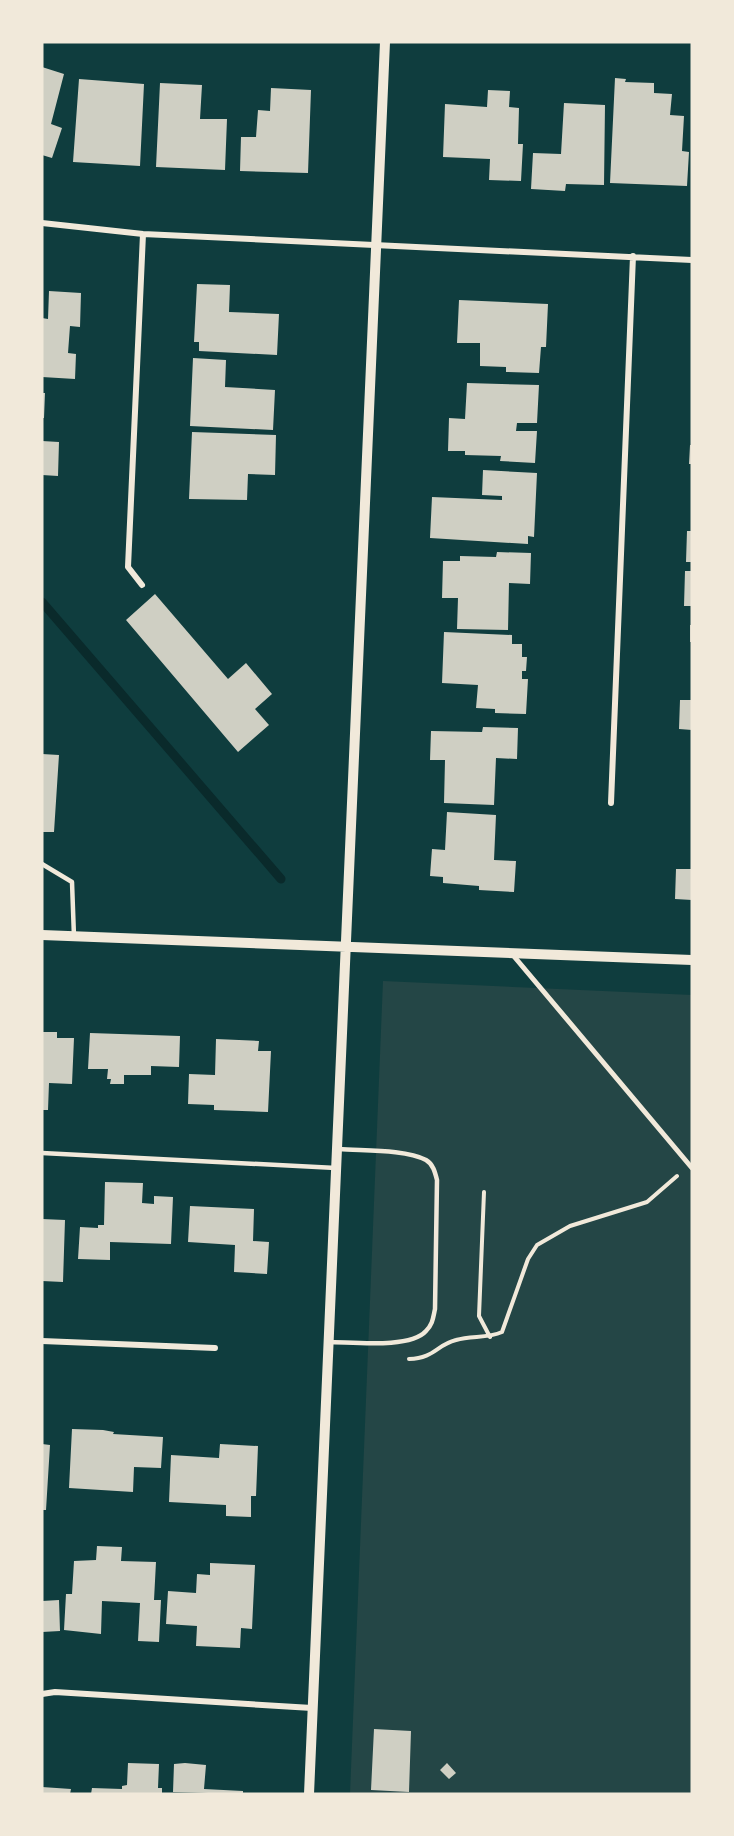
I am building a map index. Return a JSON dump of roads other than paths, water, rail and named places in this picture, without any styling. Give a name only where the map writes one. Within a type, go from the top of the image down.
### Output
[{"type":"street","points":[[309,1794],[385,42]]},
{"type":"street","points":[[42,223],[143,234],[378,243],[692,260]]},
{"type":"street","points":[[142,585],[128,567],[143,234]]},
{"type":"street","points":[[611,803],[633,256]]},
{"type":"street","points":[[42,936],[692,960]]},
{"type":"street","points":[[511,953],[691,1167]]},
{"type":"street","points":[[42,1341],[215,1348]]},
{"type":"street","points":[[42,1694],[55,1692],[312,1708]]},
{"type":"lane","points":[[42,864],[72,882],[74,937]]},
{"type":"lane","points":[[328,1342],[412,1340],[424,1333],[432,1324],[435,1309],[437,1180],[434,1168],[426,1160],[408,1155],[337,1149]]},
{"type":"lane","points":[[42,1153],[336,1168]]},
{"type":"waterway","points":[[42,602],[281,879]]}]
